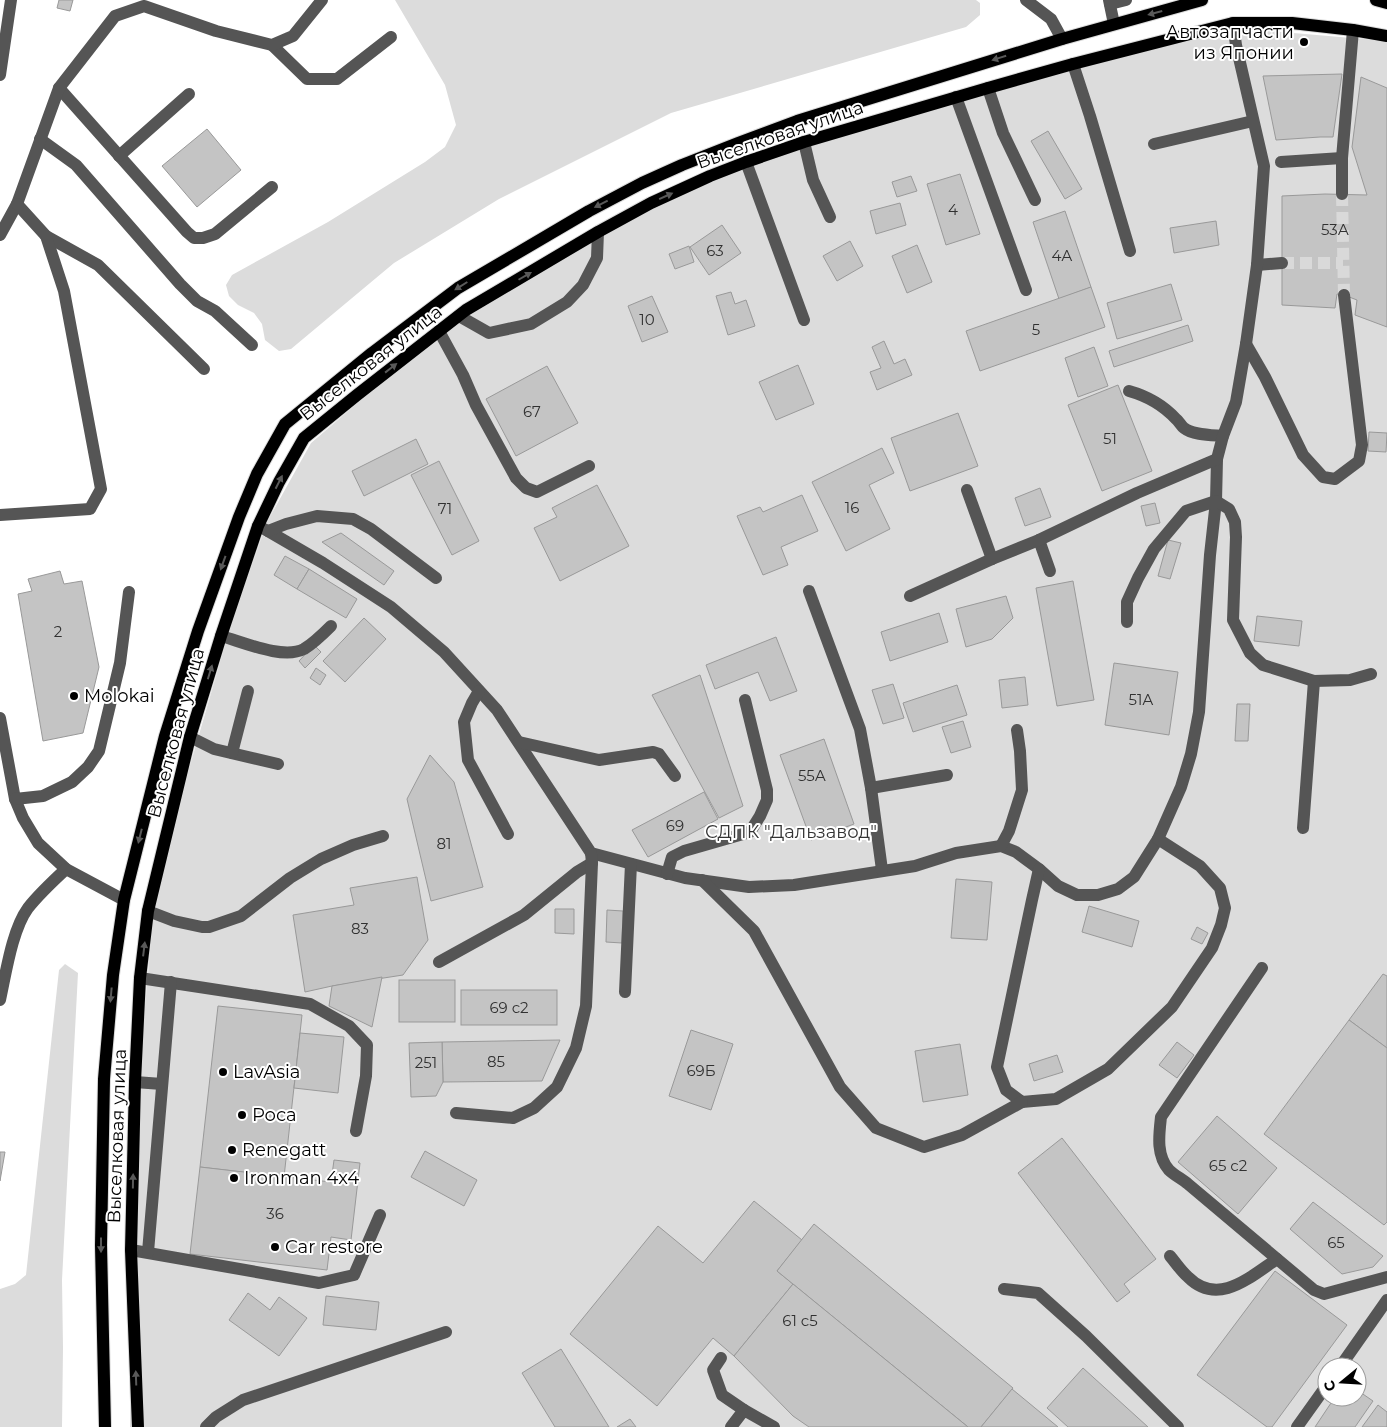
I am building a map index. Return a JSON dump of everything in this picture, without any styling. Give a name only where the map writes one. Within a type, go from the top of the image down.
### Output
[{"type":"main road","name":"Выселковая улица","points":[[105,1427],[101,1245],[104,1079],[113,975],[124,900],[165,736],[198,631],[239,517],[257,474],[285,424],[372,352],[458,288],[589,211],[682,165],[797,121],[1062,39],[1202,0]]},
{"type":"main road","points":[[1376,0],[1387,2]]},
{"type":"main road","name":"Выселковая улица","points":[[138,1427],[131,1250],[135,1082],[140,978],[148,911],[190,737],[221,636],[279,482],[304,438],[466,310],[651,203],[746,162],[804,142],[956,97],[1073,64],[1233,23],[1292,23],[1387,36]]},
{"type":"street","points":[[272,45],[293,36],[322,0]]},
{"type":"street","points":[[1026,0],[1050,19],[1062,39]]},
{"type":"street","points":[[1114,24],[1109,2],[1126,0]]},
{"type":"street","points":[[0,75],[8,2]]},
{"type":"street","points":[[0,235],[17,204],[59,88],[115,16],[144,6],[216,31],[272,45],[306,80],[336,79],[391,37]]},
{"type":"street","points":[[591,858],[631,864],[667,874],[702,880],[749,886],[794,885],[914,866],[956,853],[1001,846],[1016,852],[1058,886],[1077,895],[1098,895],[1118,889],[1134,877],[1158,839],[1181,787],[1191,754],[1199,712],[1210,556],[1216,501],[1216,459],[1222,436],[1236,402],[1257,265],[1264,166],[1236,46],[1233,23]]},
{"type":"street","points":[[1342,194],[1342,158],[1353,30]]},
{"type":"street","points":[[1073,64],[1130,251]]},
{"type":"street","points":[[59,88],[194,238],[203,238],[215,234],[272,187]]},
{"type":"street","points":[[988,88],[1004,133],[1035,200]]},
{"type":"street","points":[[119,156],[189,94]]},
{"type":"street","points":[[956,97],[1026,290]]},
{"type":"street","points":[[1154,144],[1254,121]]},
{"type":"street","points":[[40,138],[76,164],[197,301],[215,310],[252,345]]},
{"type":"street","points":[[804,142],[813,180],[830,217]]},
{"type":"street","points":[[1280,162],[1342,158]]},
{"type":"street","points":[[746,162],[804,320]]},
{"type":"street","points":[[17,204],[46,236],[98,265],[204,368]]},
{"type":"street","points":[[459,316],[489,333],[531,324],[567,302],[583,285],[597,258],[598,232]]},
{"type":"street","points":[[0,515],[90,509],[101,489],[64,291],[46,236]]},
{"type":"street","points":[[1257,265],[1282,263]]},
{"type":"street","points":[[1246,344],[1265,377],[1303,455],[1323,477],[1335,479],[1360,461],[1362,445],[1344,295]]},
{"type":"street","points":[[439,331],[507,462],[516,478],[526,488],[537,492],[588,466]]},
{"type":"street","points":[[1129,391],[1145,396],[1163,407],[1184,428],[1194,432],[1222,436]]},
{"type":"street","points":[[910,596],[1039,540],[1137,493],[1216,459]]},
{"type":"street","points":[[967,490],[992,559]]},
{"type":"street","points":[[1128,622],[1127,602],[1154,549],[1186,511],[1216,501]]},
{"type":"street","points":[[1216,501],[1229,509],[1235,522],[1236,552],[1233,620],[1250,653],[1263,665],[1314,681],[1350,680],[1371,674]]},
{"type":"street","points":[[263,528],[318,516],[353,519],[436,578]]},
{"type":"street","points":[[263,528],[323,563],[391,607],[444,652],[497,710],[591,858],[586,1006],[576,1048],[557,1087],[534,1108],[513,1118],[456,1112]]},
{"type":"street","points":[[1039,540],[1050,571]]},
{"type":"street","points":[[809,591],[860,729],[871,788],[882,870]]},
{"type":"street","points":[[15,799],[43,796],[72,782],[88,767],[99,751],[120,663],[129,592]]},
{"type":"street","points":[[221,636],[278,653],[289,653],[298,652],[306,648],[331,626]]},
{"type":"street","points":[[1303,828],[1314,681]]},
{"type":"street","points":[[232,753],[248,691]]},
{"type":"street","points":[[479,691],[464,722],[468,760],[508,834]]},
{"type":"street","points":[[667,874],[672,857],[684,851],[750,832],[764,808],[767,800],[767,790],[745,700]]},
{"type":"street","points":[[0,718],[15,799],[23,818],[38,843],[66,869],[124,900]]},
{"type":"street","points":[[1001,846],[1009,831],[1022,790],[1017,730]]},
{"type":"street","points":[[190,737],[214,748],[278,764]]},
{"type":"street","points":[[519,742],[599,760],[653,752],[659,754],[675,776]]},
{"type":"street","points":[[871,788],[947,775]]},
{"type":"street","points":[[148,911],[174,921],[209,927],[241,916],[290,878],[321,859],[354,845],[383,836]]},
{"type":"street","points":[[702,880],[754,931],[840,1087],[876,1128],[924,1147],[962,1135],[1022,1102],[1056,1099],[1108,1069],[1172,1007],[1212,948],[1225,908],[1220,888],[1200,866],[1158,839]]},
{"type":"street","points":[[439,962],[524,915],[577,872],[591,858]]},
{"type":"street","points":[[625,992],[631,864]]},
{"type":"street","points":[[0,1000],[14,942],[23,917],[44,890],[66,869]]},
{"type":"street","points":[[1022,1102],[1006,1090],[997,1067],[1039,869]]},
{"type":"street","points":[[1262,968],[1161,1117],[1159,1143],[1162,1159],[1170,1170],[1314,1290],[1324,1294],[1387,1278]]},
{"type":"street","points":[[140,978],[310,1004],[349,1026],[367,1045],[366,1076],[356,1131]]},
{"type":"street","points":[[148,1252],[171,982]]},
{"type":"street","points":[[135,1082],[162,1084]]},
{"type":"street","points":[[131,1250],[319,1283],[354,1275],[380,1216]]},
{"type":"street","points":[[1170,1256],[1189,1278],[1210,1291],[1222,1291],[1237,1285],[1277,1258]]},
{"type":"street","points":[[1004,1289],[1038,1292],[1086,1336],[1178,1427]]},
{"type":"street","points":[[1347,1357],[1386,1305]]},
{"type":"street","points":[[206,1427],[216,1417],[243,1400],[446,1332]]},
{"type":"street","points":[[721,1358],[712,1370],[722,1395],[774,1427]]},
{"type":"street","points":[[1297,1427],[1317,1399]]},
{"type":"street","points":[[731,1427],[744,1410]]},
{"type":"green space","points":[[395,0],[976,0],[980,3],[980,15],[966,27],[671,113],[499,199],[394,263],[291,349],[279,351],[265,340],[262,324],[254,313],[238,305],[229,296],[226,285],[232,275],[328,222],[425,162],[445,147],[456,125],[445,85]]},
{"type":"green space","name":"СДПК \"Дальзавод\"","points":[[1236,28],[1387,41],[1387,1427],[130,1427],[140,1064],[153,917],[175,817],[230,628],[267,522],[311,443],[459,316],[653,206],[773,155],[968,96]]},
{"type":"green space","points":[[65,964],[78,973],[62,1280],[62,1427],[0,1427],[0,1289],[15,1284],[26,1275],[59,970]]},
{"type":"building","points":[[59,0],[73,0],[70,11],[57,8]]},
{"type":"building","points":[[1342,74],[1333,137],[1276,140],[1263,76]]},
{"type":"building","points":[[1361,77],[1387,88],[1387,327],[1355,315],[1357,300],[1344,295],[1337,294],[1335,308],[1282,305],[1282,196],[1367,195],[1352,147]]},
{"type":"building","points":[[207,129],[241,170],[197,207],[162,166]]},
{"type":"building","points":[[1048,131],[1082,189],[1065,199],[1031,141]]},
{"type":"building","points":[[960,174],[980,234],[946,245],[927,184]]},
{"type":"building","points":[[911,176],[917,191],[897,197],[892,182]]},
{"type":"building","points":[[900,203],[906,225],[876,234],[870,211]]},
{"type":"building","points":[[1065,211],[1091,287],[1059,299],[1033,222]]},
{"type":"building","points":[[1216,221],[1219,245],[1174,253],[1170,228]]},
{"type":"building","points":[[722,225],[741,253],[709,275],[690,247]]},
{"type":"building","points":[[850,241],[863,266],[837,281],[823,256]]},
{"type":"building","points":[[917,245],[932,282],[907,293],[892,256]]},
{"type":"building","points":[[689,246],[694,262],[675,269],[669,254]]},
{"type":"building","points":[[1171,284],[1182,320],[1117,339],[1107,303]]},
{"type":"building","points":[[1091,287],[1105,327],[980,371],[966,331]]},
{"type":"building","points":[[731,292],[735,304],[746,300],[755,326],[728,335],[716,296]]},
{"type":"building","points":[[652,296],[668,332],[642,342],[628,306]]},
{"type":"building","points":[[1188,325],[1193,341],[1114,367],[1109,351]]},
{"type":"building","points":[[884,341],[894,364],[905,359],[912,375],[877,390],[870,372],[881,368],[872,347]]},
{"type":"building","points":[[1094,347],[1108,386],[1078,397],[1065,358]]},
{"type":"building","points":[[798,365],[814,404],[776,420],[759,382]]},
{"type":"building","points":[[547,366],[578,423],[516,456],[486,399]]},
{"type":"building","points":[[1118,385],[1152,471],[1102,491],[1068,405]]},
{"type":"building","points":[[958,413],[978,466],[910,491],[891,438]]},
{"type":"building","points":[[1369,432],[1387,433],[1386,452],[1368,451]]},
{"type":"building","points":[[416,439],[428,464],[364,496],[352,471]]},
{"type":"building","points":[[882,448],[894,473],[869,485],[890,529],[846,551],[812,482]]},
{"type":"building","points":[[439,461],[479,541],[452,555],[411,475]]},
{"type":"building","points":[[597,485],[629,546],[560,581],[534,528],[557,517],[552,508]]},
{"type":"building","points":[[1040,488],[1051,517],[1025,526],[1015,498]]},
{"type":"building","points":[[802,495],[818,531],[781,547],[788,565],[763,575],[737,516],[760,507],[763,512]]},
{"type":"building","points":[[1155,503],[1160,523],[1146,526],[1141,506]]},
{"type":"building","points":[[341,533],[394,571],[384,585],[322,542]]},
{"type":"building","points":[[1168,540],[1181,543],[1170,579],[1158,576]]},
{"type":"building","points":[[285,556],[309,569],[297,589],[274,575]]},
{"type":"building","points":[[309,569],[357,599],[346,618],[297,589]]},
{"type":"building","points":[[60,571],[64,584],[82,581],[99,667],[83,733],[43,741],[18,594],[32,591],[28,579]]},
{"type":"building","points":[[1073,581],[1094,700],[1057,706],[1036,588]]},
{"type":"building","points":[[1006,596],[1013,618],[992,639],[966,647],[956,609]]},
{"type":"building","points":[[939,613],[948,642],[890,661],[881,632]]},
{"type":"building","points":[[1257,616],[1302,621],[1299,646],[1254,641]]},
{"type":"building","points":[[364,618],[386,639],[345,682],[323,661]]},
{"type":"building","points":[[776,637],[797,691],[770,701],[758,672],[715,689],[706,665]]},
{"type":"building","points":[[314,645],[321,652],[305,668],[299,661]]},
{"type":"building","points":[[1114,663],[1178,672],[1169,735],[1105,725]]},
{"type":"building","points":[[316,668],[326,675],[320,685],[310,678]]},
{"type":"building","points":[[700,675],[743,806],[719,818],[652,695]]},
{"type":"building","points":[[1025,677],[1028,705],[1002,708],[999,680]]},
{"type":"building","points":[[893,684],[904,718],[883,724],[872,690]]},
{"type":"building","points":[[957,685],[967,715],[913,732],[903,703]]},
{"type":"building","points":[[1237,704],[1250,704],[1248,741],[1235,741]]},
{"type":"building","points":[[963,721],[971,747],[951,753],[942,727]]},
{"type":"building","points":[[824,739],[854,824],[811,840],[780,755]]},
{"type":"building","points":[[430,755],[454,782],[483,887],[431,901],[407,799]]},
{"type":"building","points":[[704,792],[718,819],[648,857],[632,830]]},
{"type":"building","points":[[417,877],[428,940],[403,975],[305,992],[293,915],[354,905],[350,888]]},
{"type":"building","points":[[956,879],[992,882],[987,940],[951,938]]},
{"type":"building","points":[[1089,906],[1139,921],[1132,947],[1082,932]]},
{"type":"building","points":[[555,909],[574,909],[574,934],[555,933]]},
{"type":"building","points":[[607,910],[623,911],[622,943],[606,942]]},
{"type":"building","points":[[1197,927],[1208,933],[1202,944],[1191,939]]},
{"type":"building","points":[[1383,974],[1387,976],[1387,1048],[1349,1020]]},
{"type":"building","points":[[382,977],[372,1027],[329,1006],[332,986]]},
{"type":"building","points":[[399,980],[455,980],[455,1022],[399,1022]]},
{"type":"building","points":[[461,990],[557,990],[557,1025],[461,1025]]},
{"type":"building","points":[[218,1006],[302,1015],[284,1177],[200,1167]]},
{"type":"building","points":[[1349,1020],[1387,1048],[1387,1222],[1384,1225],[1264,1134]]},
{"type":"building","points":[[691,1030],[733,1044],[711,1110],[669,1096]]},
{"type":"building","points":[[300,1033],[344,1037],[338,1093],[294,1088]]},
{"type":"building","points":[[560,1040],[542,1081],[443,1082],[442,1042]]},
{"type":"building","points":[[442,1042],[443,1082],[436,1096],[411,1097],[409,1043]]},
{"type":"building","points":[[1177,1042],[1194,1055],[1177,1078],[1159,1065]]},
{"type":"building","points":[[960,1044],[968,1095],[923,1102],[915,1051]]},
{"type":"building","points":[[1057,1055],[1063,1072],[1034,1081],[1029,1064]]},
{"type":"building","points":[[1217,1116],[1277,1168],[1238,1214],[1178,1162]]},
{"type":"building","points":[[1062,1138],[1156,1259],[1124,1284],[1130,1292],[1117,1302],[1018,1173]]},
{"type":"building","points":[[425,1151],[477,1180],[464,1206],[411,1177]]},
{"type":"building","points":[[0,1152],[5,1152],[0,1181]]},
{"type":"building","points":[[334,1160],[360,1163],[351,1240],[331,1237],[327,1270],[190,1254],[200,1167],[331,1182]]},
{"type":"building","points":[[754,1201],[802,1240],[777,1271],[793,1284],[734,1356],[713,1338],[657,1406],[570,1334],[658,1226],[703,1263]]},
{"type":"building","points":[[1313,1202],[1383,1256],[1373,1267],[1342,1274],[1290,1229]]},
{"type":"building","points":[[814,1224],[1013,1388],[981,1427],[968,1427],[777,1271]]},
{"type":"building","points":[[1275,1271],[1347,1325],[1323,1357],[1317,1357],[1317,1366],[1272,1427],[1267,1427],[1197,1375]]},
{"type":"building","points":[[793,1284],[968,1427],[809,1427],[793,1416],[734,1356]]},
{"type":"building","points":[[248,1293],[270,1310],[279,1297],[307,1318],[279,1356],[229,1320]]},
{"type":"building","points":[[326,1296],[379,1302],[376,1330],[323,1325]]},
{"type":"building","points":[[561,1349],[609,1427],[555,1427],[522,1373]]},
{"type":"building","points":[[1083,1368],[1148,1427],[1068,1427],[1047,1408]]},
{"type":"building","points":[[1012,1389],[1058,1427],[981,1427]]},
{"type":"building","points":[[1367,1397],[1373,1401],[1355,1427],[1315,1427],[1328,1407],[1367,1407]]},
{"type":"building","points":[[1378,1405],[1387,1412],[1387,1427],[1362,1427]]},
{"type":"building","points":[[630,1419],[636,1427],[617,1427]]},
{"type":"tunnel","points":[[1342,194],[1344,295]]},
{"type":"tunnel","points":[[1282,263],[1343,263]]},
{"type":"place","name":"Автозапчасти из Японии","points":[[1304,42]]},
{"type":"place","name":"Molokai","points":[[74,696]]},
{"type":"place","name":"LavAsia","points":[[223,1072]]},
{"type":"place","name":"Роса","points":[[242,1115]]},
{"type":"place","name":"Renegatt","points":[[232,1150]]},
{"type":"place","name":"Ironman 4x4","points":[[234,1178]]},
{"type":"place","name":"Car restore","points":[[275,1247]]}]
